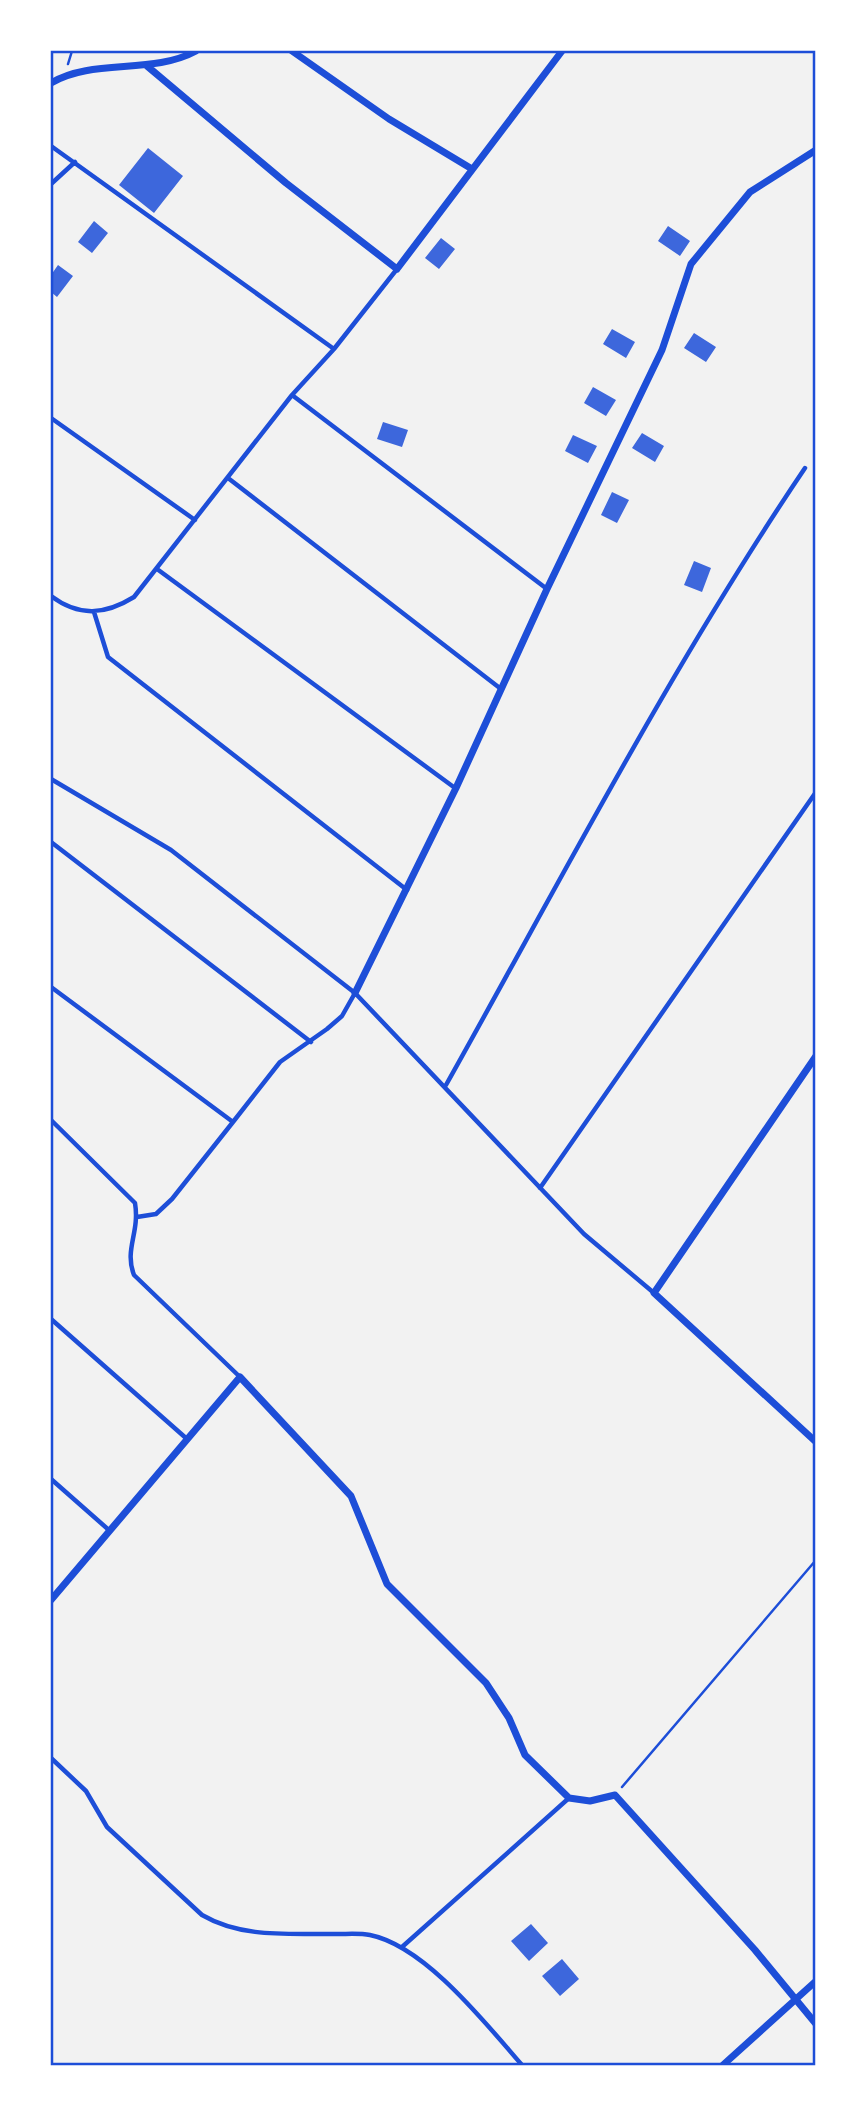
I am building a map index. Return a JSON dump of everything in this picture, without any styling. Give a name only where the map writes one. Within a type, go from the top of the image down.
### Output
[{"type":"street","points":[[51,83],[65,74],[147,66],[196,51]]},
{"type":"street","points":[[292,51],[389,118],[472,169]]},
{"type":"street","points":[[147,66],[286,183],[397,269],[562,51]]},
{"type":"street","points":[[355,993],[456,788],[547,589],[662,350],[691,264],[750,192],[816,150]]},
{"type":"street","points":[[816,1056],[654,1293],[816,1442]]},
{"type":"street","points":[[51,1600],[240,1377],[351,1496],[387,1584],[486,1683],[509,1718],[525,1755],[569,1798],[590,1801],[615,1795],[755,1950],[816,2024]]},
{"type":"street","points":[[723,2065],[816,1981]]},
{"type":"lane","points":[[51,146],[334,349]]},
{"type":"lane","points":[[51,184],[75,162]]},
{"type":"lane","points":[[51,597],[63,605],[94,612],[116,608],[134,597],[292,395],[334,349],[397,269]]},
{"type":"lane","points":[[292,395],[547,589]]},
{"type":"lane","points":[[51,418],[195,520]]},
{"type":"lane","points":[[446,1085],[679,669],[761,533],[805,468]]},
{"type":"lane","points":[[228,478],[502,690]]},
{"type":"lane","points":[[157,569],[456,788]]},
{"type":"lane","points":[[94,612],[108,657],[407,890]]},
{"type":"lane","points":[[51,779],[171,850],[355,993],[446,1085],[496,1144],[584,1234],[654,1293]]},
{"type":"lane","points":[[540,1188],[816,792]]},
{"type":"lane","points":[[51,842],[311,1042]]},
{"type":"lane","points":[[51,987],[233,1122]]},
{"type":"lane","points":[[137,1217],[156,1214],[172,1199],[280,1062],[311,1042],[342,1016],[355,993]]},
{"type":"lane","points":[[51,1120],[126,1191],[135,1203],[137,1235],[130,1250],[129,1262],[134,1275],[240,1377]]},
{"type":"lane","points":[[51,1320],[188,1440]]},
{"type":"lane","points":[[51,1479],[110,1531]]},
{"type":"lane","points":[[51,1758],[86,1791],[107,1827],[202,1915],[216,1924],[246,1932],[370,1935],[402,1947],[455,1990],[522,2065]]},
{"type":"lane","points":[[402,1947],[569,1798]]},
{"type":"path","points":[[615,1795],[816,1560]]},
{"type":"building","points":[[148,148],[183,176],[154,213],[119,185]]},
{"type":"building","points":[[94,221],[108,233],[92,253],[78,242]]},
{"type":"building","points":[[668,226],[690,241],[680,256],[658,241]]},
{"type":"building","points":[[441,238],[455,249],[439,269],[425,258]]},
{"type":"building","points":[[58,265],[73,276],[57,297],[51,292],[51,275]]},
{"type":"building","points":[[612,329],[635,342],[626,358],[603,344]]},
{"type":"building","points":[[694,333],[716,347],[706,362],[684,348]]},
{"type":"building","points":[[593,387],[616,400],[606,416],[584,403]]},
{"type":"building","points":[[383,422],[408,430],[402,447],[377,439]]},
{"type":"building","points":[[642,433],[664,446],[655,462],[632,448]]},
{"type":"building","points":[[573,435],[597,446],[588,463],[565,451]]},
{"type":"building","points":[[612,492],[629,500],[617,523],[601,515]]},
{"type":"building","points":[[694,561],[711,568],[702,592],[684,585]]},
{"type":"building","points":[[531,1924],[548,1943],[529,1961],[511,1941]]},
{"type":"building","points":[[562,1959],[579,1979],[560,1996],[542,1976]]}]
